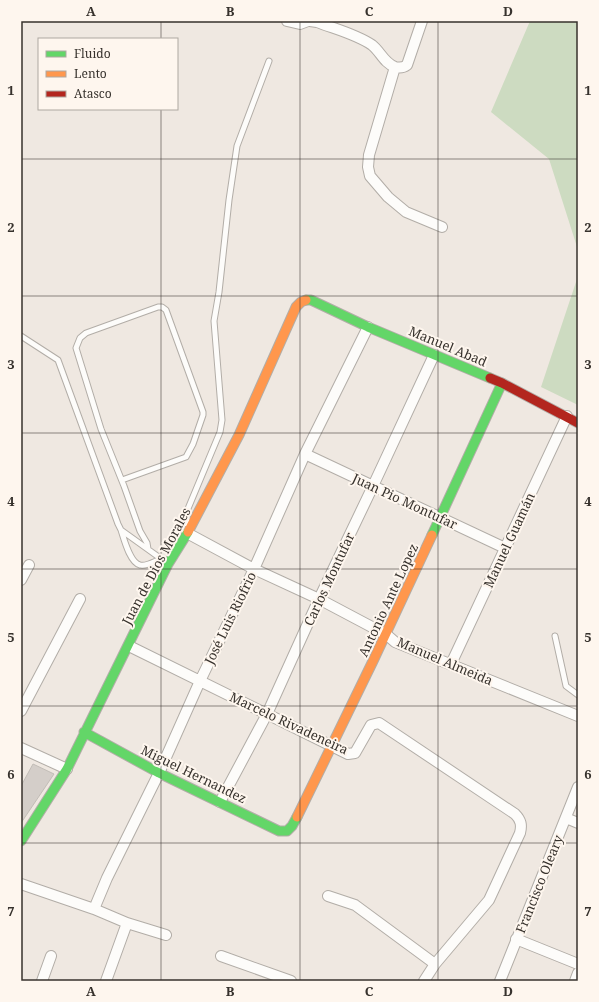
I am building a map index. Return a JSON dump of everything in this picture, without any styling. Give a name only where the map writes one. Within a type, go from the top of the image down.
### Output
[{"type":"street","points":[[287,21],[300,24],[309,21],[316,22],[354,35],[373,46],[386,61],[395,67],[402,68],[407,65],[422,21]]},
{"type":"street","points":[[395,67],[369,155],[368,168],[370,176],[388,197],[406,212],[442,227]]},
{"type":"street","name":"Juan de Dios Morales","points":[[21,841],[67,769],[84,732],[129,646],[165,561],[187,533],[239,435],[296,307],[300,301],[305,300]]},
{"type":"street","name":"Manuel Abad","points":[[305,300],[312,300],[368,327],[502,383],[578,423]]},
{"type":"street","name":"José Luis Riofrio","points":[[94,909],[107,878],[159,773],[200,681],[254,569],[305,454],[368,327]]},
{"type":"street","name":"Carlos Montufar","points":[[220,802],[267,714],[319,599],[374,486],[434,354]]},
{"type":"street","name":"Antonio Ante Lopez","points":[[292,826],[387,635],[502,383]]},
{"type":"street","name":"Manuel Guamán","points":[[451,664],[567,416]]},
{"type":"street","name":"Juan Pio Montufar","points":[[305,454],[505,548]]},
{"type":"street","name":"Manuel Almeida","points":[[187,533],[254,569],[319,599],[387,635],[396,642],[578,716]]},
{"type":"street","points":[[21,580],[29,565]]},
{"type":"street","points":[[21,711],[80,599]]},
{"type":"street","name":"Marcelo Rivadeneira","points":[[129,646],[348,754],[355,752],[371,725],[379,723],[515,814],[521,822],[520,833],[489,900],[435,964]]},
{"type":"street","name":"Miguel Hernandez","points":[[84,732],[159,773],[280,831],[287,830],[292,826]]},
{"type":"street","points":[[21,748],[67,769]]},
{"type":"street","name":"Francisco Oleary","points":[[500,981],[578,787]]},
{"type":"street","points":[[566,818],[578,823]]},
{"type":"street","points":[[21,884],[94,909],[127,923],[166,935]]},
{"type":"street","points":[[328,896],[355,905],[435,964],[424,981]]},
{"type":"street","points":[[106,981],[127,923]]},
{"type":"street","points":[[516,939],[578,964]]},
{"type":"street","points":[[42,981],[52,956]]},
{"type":"street","points":[[221,956],[291,981]]},
{"type":"street","points":[[575,981],[578,973]]},
{"type":"lane","points":[[187,533],[187,511],[218,438],[222,420],[214,321],[237,146],[269,61]]},
{"type":"lane","points":[[122,480],[186,457],[193,444],[203,415],[166,310],[162,308],[158,308],[86,333],[80,338],[77,344],[77,353],[101,429],[122,480],[140,532],[147,543],[148,549]]},
{"type":"lane","points":[[21,336],[58,360],[133,561],[140,565],[165,561]]},
{"type":"lane","points":[[121,530],[165,561]]},
{"type":"lane","points":[[555,636],[566,686],[578,694]]},
{"type":"green space","points":[[530,21],[578,21],[578,250],[549,159],[491,112]]},
{"type":"green space","points":[[578,276],[578,405],[541,387]]},
{"type":"building","points":[[33,764],[54,774],[21,823],[21,786]]},
{"type":"traffic: fast","points":[[306,300],[311,300],[368,327],[490,378]]},
{"type":"traffic: fast","points":[[432,535],[502,383]]},
{"type":"traffic: fast","points":[[21,841],[67,769],[168,564],[188,532]]},
{"type":"traffic: fast","points":[[84,732],[159,773],[279,831],[287,831],[297,817]]},
{"type":"traffic: slow","points":[[188,532],[239,435],[296,307],[301,302],[306,300]]},
{"type":"traffic: slow","points":[[297,817],[432,535]]},
{"type":"traffic: jam","points":[[490,378],[578,423]]}]
